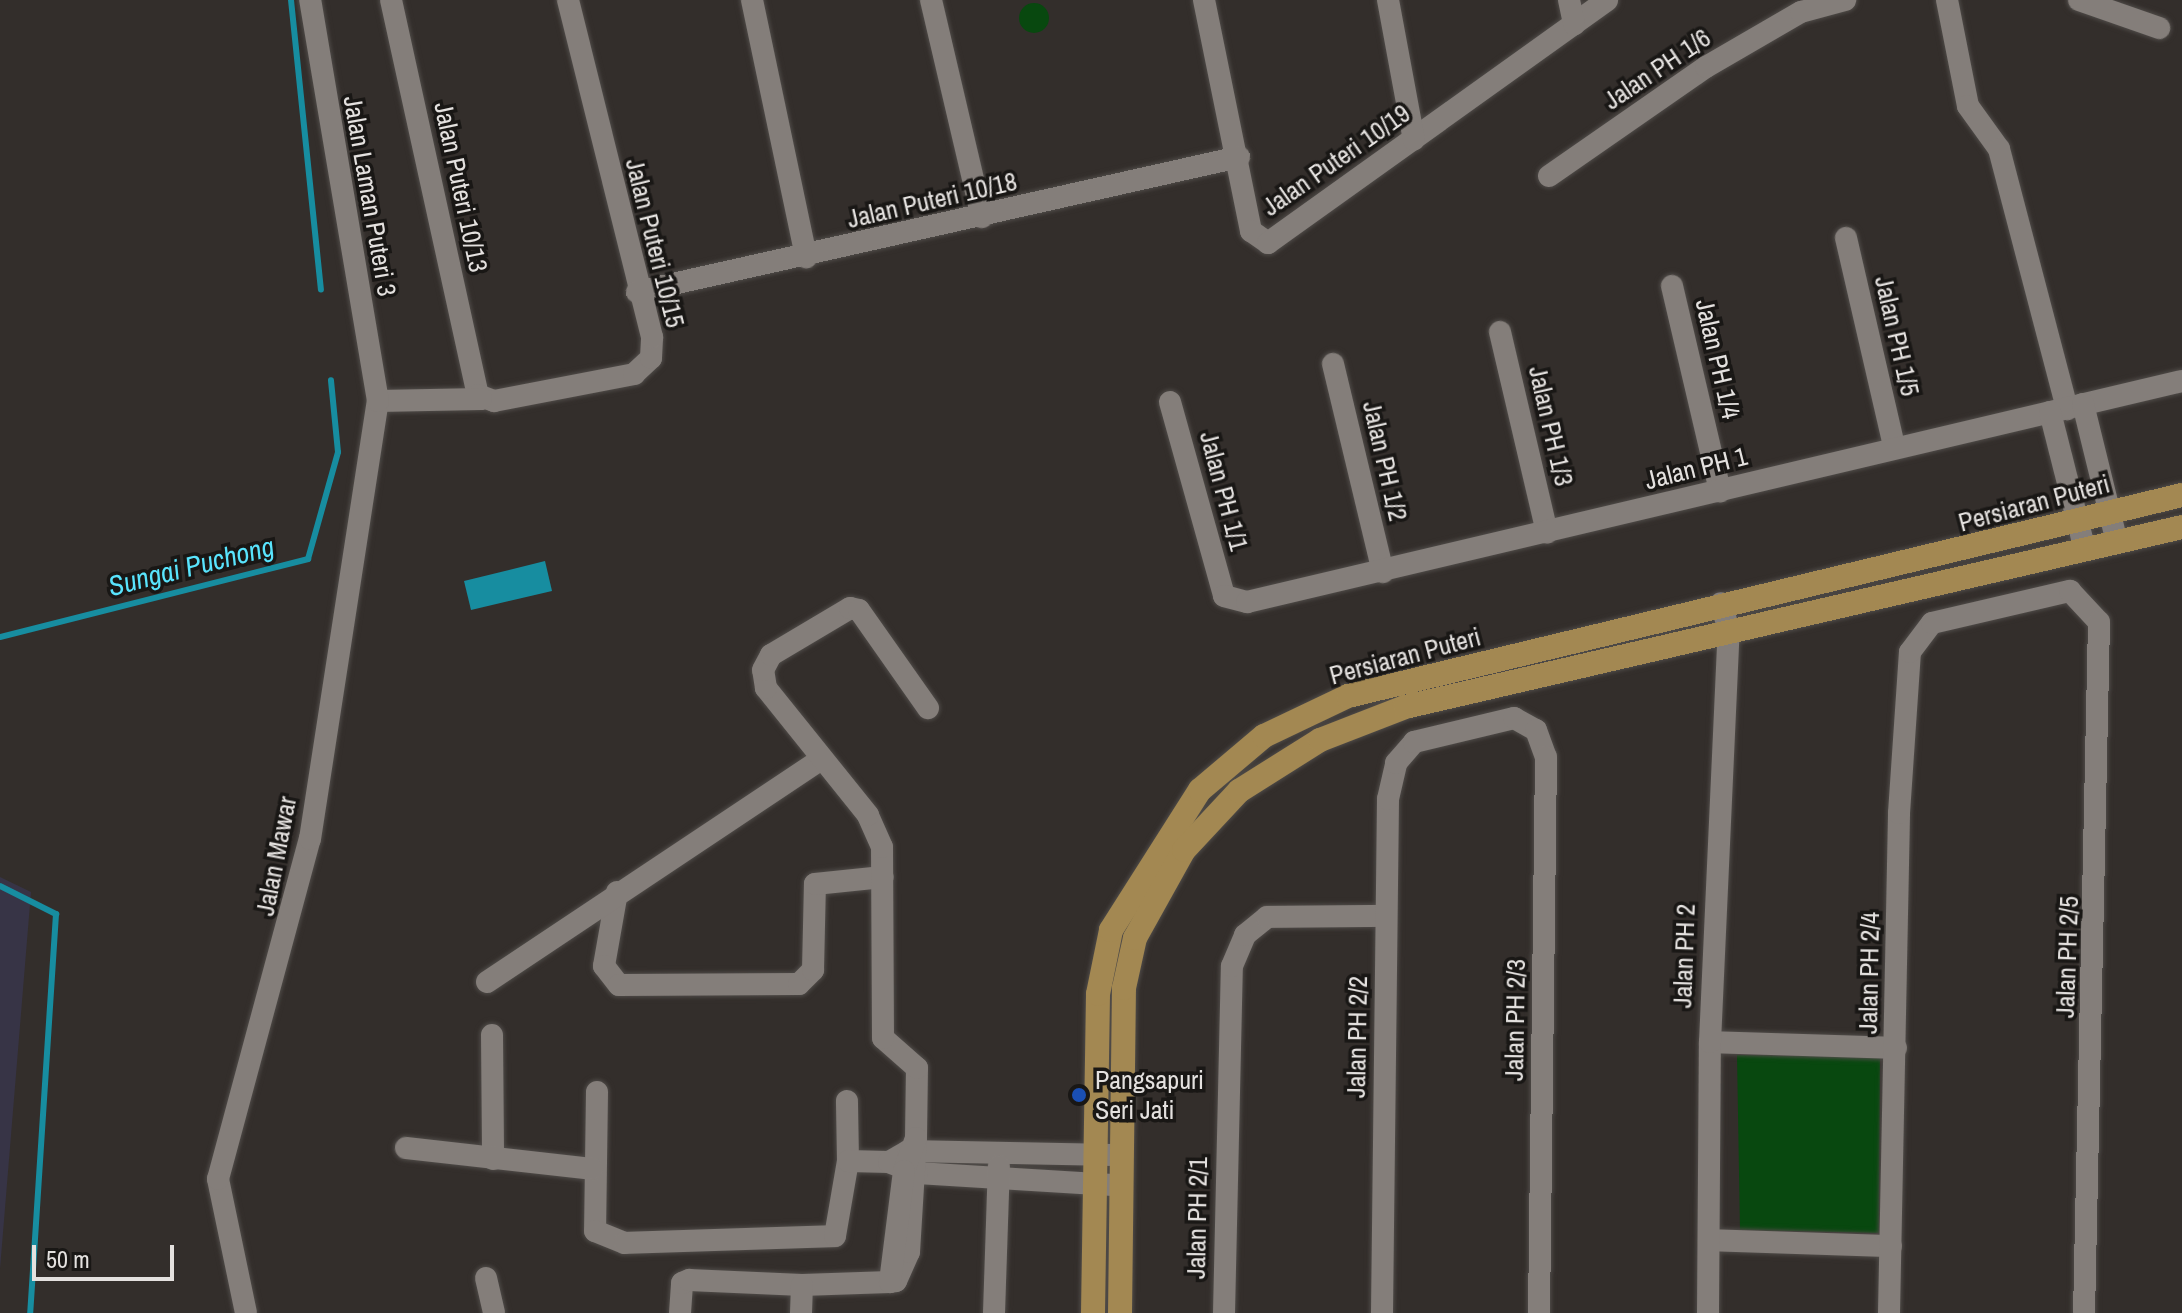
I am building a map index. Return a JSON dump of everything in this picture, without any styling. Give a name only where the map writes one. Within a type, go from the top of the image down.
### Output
[{"type":"main road","name":"Persiaran Puteri","points":[[1093,1313],[1093,1155],[1098,994],[1111,930],[1161,844],[1230,763],[1264,736],[1348,696],[1721,603],[1906,565],[2075,519],[2182,495]]},
{"type":"main road","name":"Persiaran Puteri","points":[[1120,1313],[1124,988],[1135,938],[1184,850],[1239,791],[1369,718],[1729,630],[2182,527]]},
{"type":"street","name":"Jalan Laman Puteri 3","points":[[310,0],[378,401]]},
{"type":"street","name":"Jalan Puteri 10/13","points":[[391,0],[479,393]]},
{"type":"street","name":"Jalan Puteri 10/15","points":[[378,401],[479,393],[634,374],[651,358],[652,337],[637,292],[568,0]]},
{"type":"street","points":[[752,0],[806,257]]},
{"type":"street","points":[[931,0],[982,217]]},
{"type":"street","name":"Jalan Puteri 10/19","points":[[1204,0],[1239,157],[1251,231],[1268,243],[1607,0]]},
{"type":"street","points":[[1388,0],[1414,140]]},
{"type":"street","points":[[1569,0],[1574,24]]},
{"type":"street","name":"Jalan PH 1/6","points":[[1549,176],[1706,67],[1801,12],[1845,0]]},
{"type":"street","points":[[1947,0],[1968,106],[1999,149],[2067,408],[2117,542]]},
{"type":"street","points":[[2079,0],[2159,28]]},
{"type":"street","name":"Jalan Puteri 10/18","points":[[637,292],[806,257],[1239,157]]},
{"type":"street","name":"Jalan PH 1/5","points":[[1846,238],[1894,446]]},
{"type":"street","name":"Jalan PH 1/4","points":[[1672,286],[1720,491]]},
{"type":"street","name":"Jalan PH 1/3","points":[[1500,332],[1547,533]]},
{"type":"street","name":"Jalan PH 1/2","points":[[1333,364],[1383,572]]},
{"type":"street","name":"Jalan PH 1","points":[[1224,596],[1247,602],[1383,572],[1894,446],[2182,381]]},
{"type":"street","name":"Jalan Mawar","points":[[246,1313],[218,1179],[310,839],[378,401]]},
{"type":"street","name":"Jalan PH 1/1","points":[[1170,402],[1224,596]]},
{"type":"street","points":[[2067,408],[2075,519],[2085,550]]},
{"type":"street","name":"Jalan PH 2/5","points":[[1917,636],[1932,623],[2070,591],[2090,605],[2099,622],[2097,907],[2084,1313]]},
{"type":"street","name":"Jalan PH 2","points":[[1708,1313],[1710,1042],[1729,630],[1721,603]]},
{"type":"street","points":[[680,1313],[682,1283],[689,1280],[802,1285],[890,1282],[907,1261],[909,1158],[917,1068],[883,1038],[882,847],[868,815],[820,760],[766,688],[763,670],[771,655],[841,608],[859,610],[928,708]]},
{"type":"street","name":"Jalan PH 2/4","points":[[1889,1313],[1899,813],[1917,636]]},
{"type":"street","name":"Jalan PH 2/3","points":[[1396,763],[1414,742],[1514,718],[1536,730],[1546,757],[1539,1313]]},
{"type":"street","points":[[487,982],[617,892],[820,760]]},
{"type":"street","name":"Jalan PH 2/2","points":[[1382,1313],[1388,799],[1396,763]]},
{"type":"street","points":[[617,892],[604,966],[619,985],[799,984],[813,970],[815,884],[883,877]]},
{"type":"street","name":"Jalan PH 2/1","points":[[1224,1313],[1232,966],[1245,935],[1267,917],[1386,916]]},
{"type":"street","points":[[492,1035],[493,1159]]},
{"type":"street","points":[[1710,1042],[1896,1048]]},
{"type":"street","points":[[597,1092],[592,1169],[595,1231],[616,1241],[835,1236],[848,1161],[847,1101]]},
{"type":"street","points":[[406,1148],[592,1169]]},
{"type":"street","points":[[848,1161],[1123,1155]]},
{"type":"street","points":[[994,1313],[999,1157]]},
{"type":"street","points":[[909,1158],[998,1181],[1122,1185]]},
{"type":"street","points":[[1709,1240],[1891,1246]]},
{"type":"street","points":[[486,1278],[494,1313]]},
{"type":"street","points":[[801,1313],[802,1285]]},
{"type":"shaded area","points":[[0,877],[31,892],[0,1269]]},
{"type":"green space","points":[[1034,3],[1040,4],[1048,12],[1048,24],[1040,32],[1034,33],[1028,32],[1020,24],[1019,18],[1020,12],[1028,4]]},
{"type":"green space","points":[[1737,1055],[1880,1057],[1879,1233],[1740,1230]]},
{"type":"water","points":[[545,561],[552,591],[471,610],[464,581]]},
{"type":"waterway","name":"Sungai Puchong","points":[[291,0],[321,289]]},
{"type":"waterway","name":"Sungai Puchong","points":[[0,637],[308,559],[338,452],[331,380]]},
{"type":"waterway","name":"Sungai Puchong","points":[[0,886],[56,914],[30,1313]]},
{"type":"place","name":"Pangsapuri Seri Jati","points":[[1079,1095]]}]
